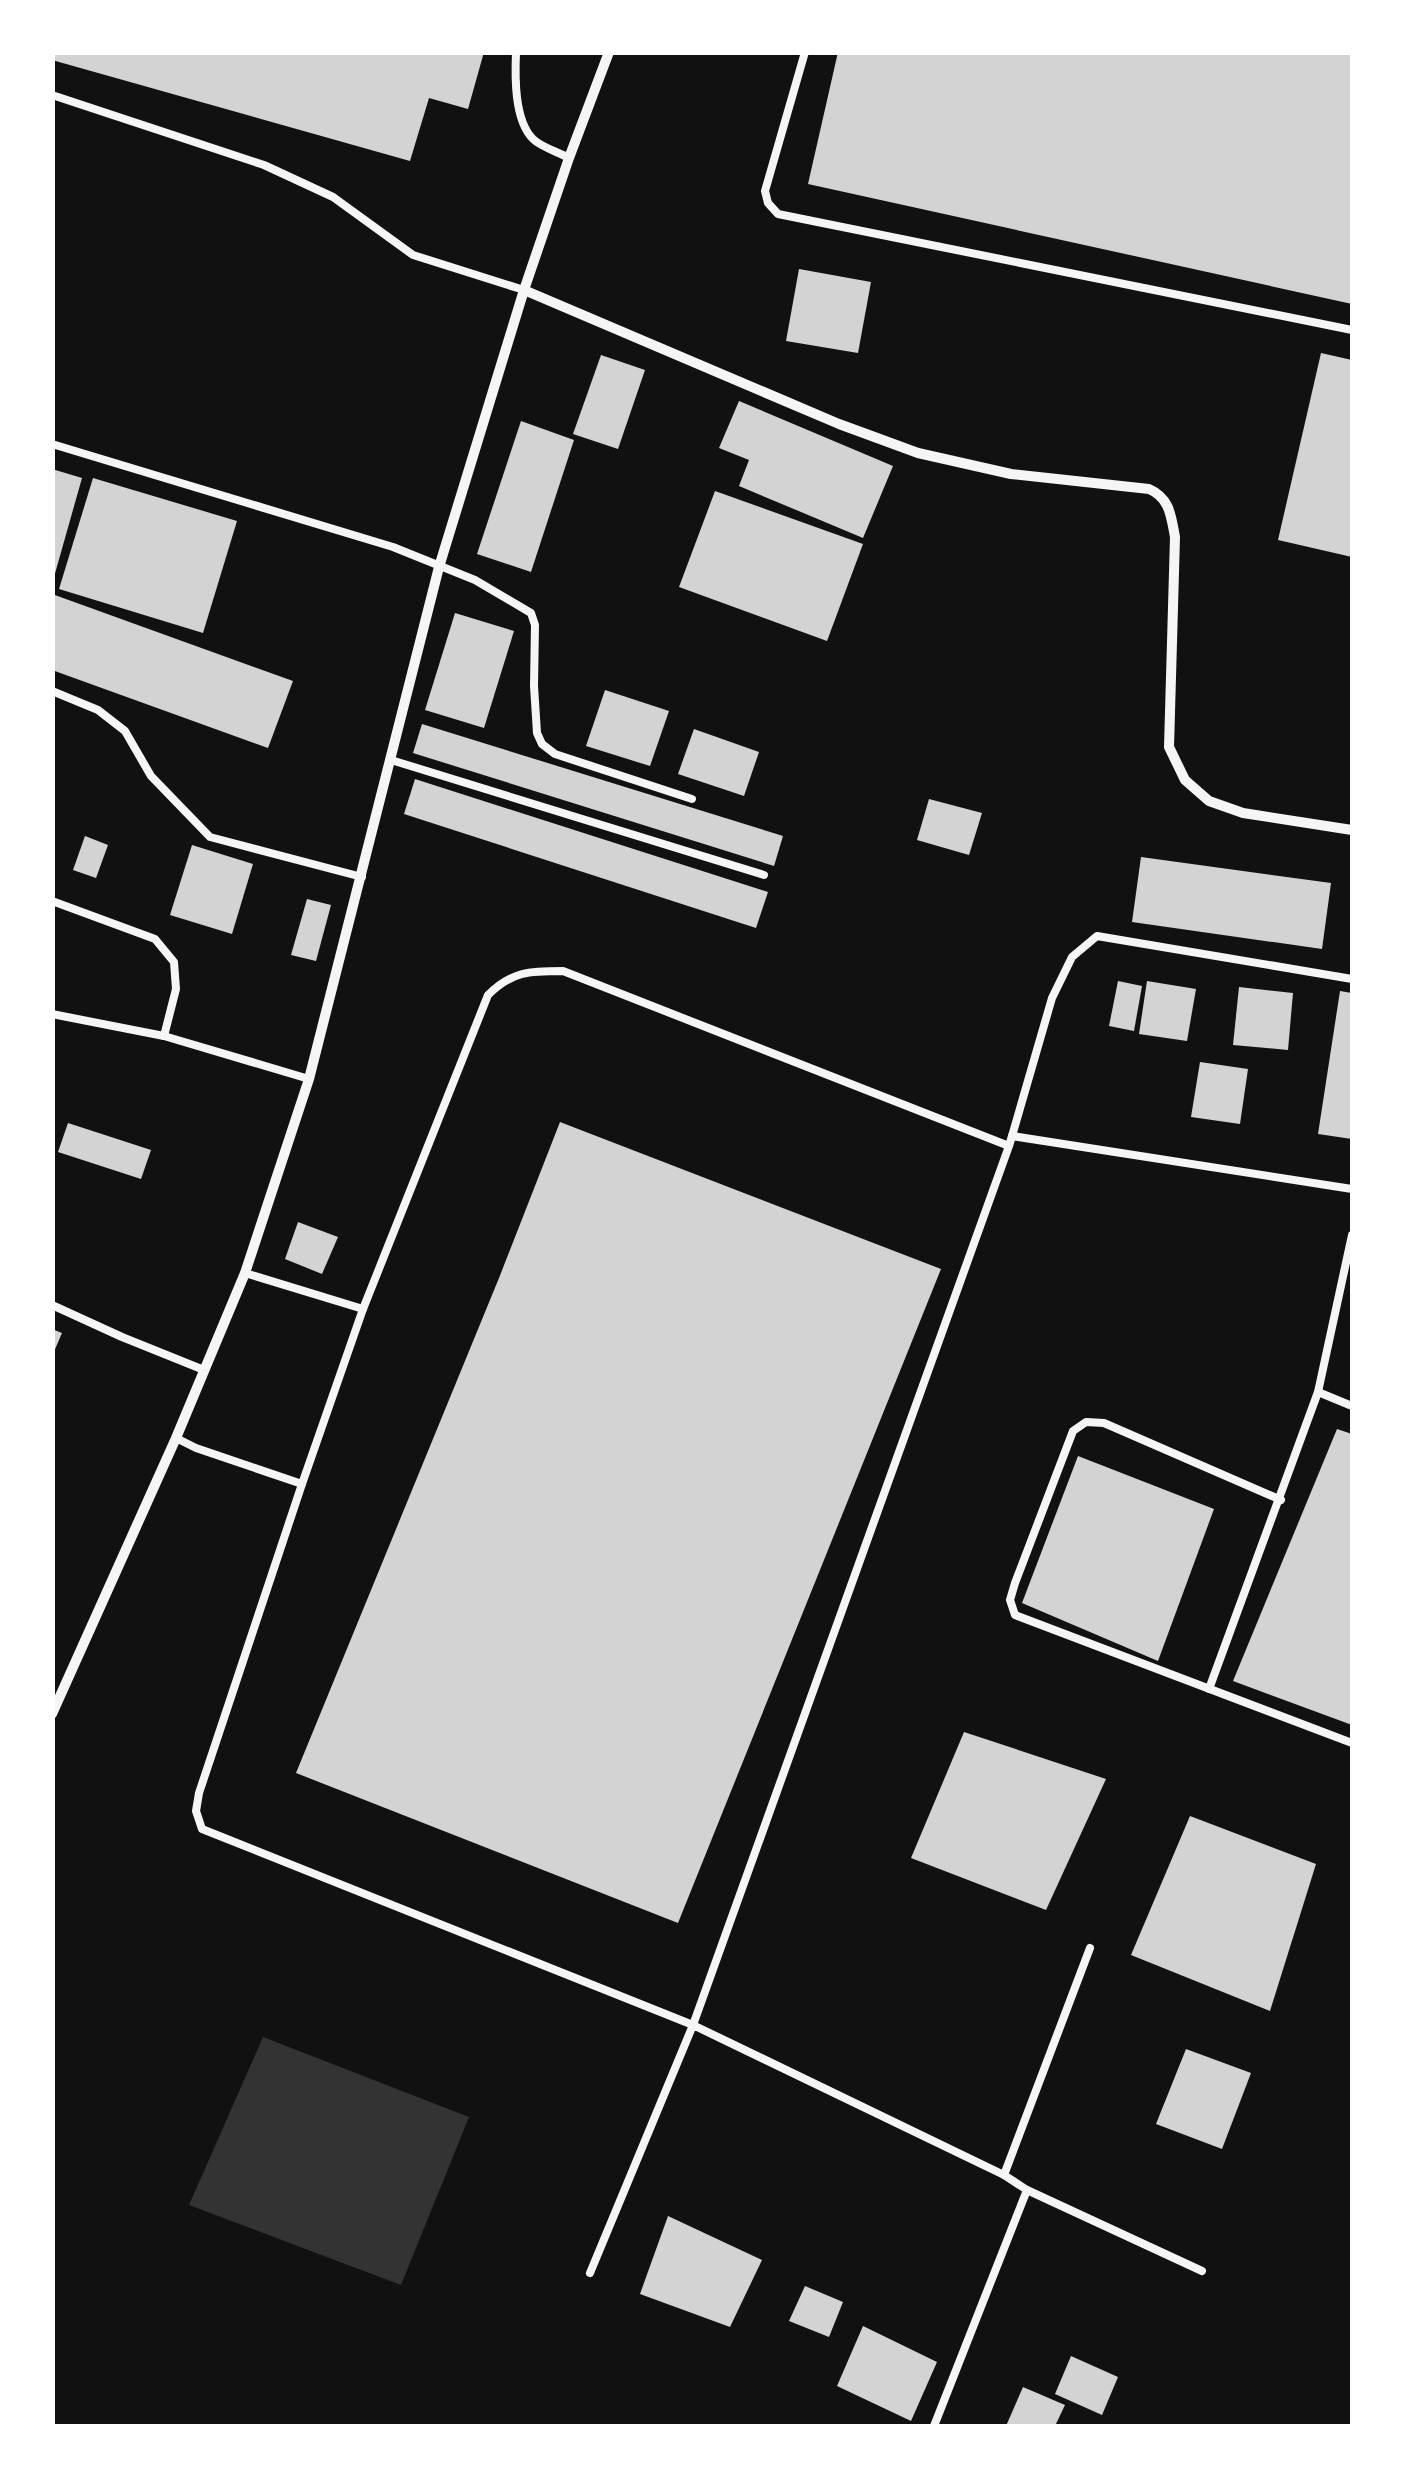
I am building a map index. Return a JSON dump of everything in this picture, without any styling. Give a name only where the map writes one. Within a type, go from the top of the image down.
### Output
[{"type":"street","points":[[52,1714],[245,1273],[308,1080],[439,567],[524,290],[608,52]]},
{"type":"street","points":[[524,290],[840,424],[918,453],[1011,474],[1149,489],[1159,494],[1168,504],[1175,537],[1169,747],[1186,780],[1209,801],[1243,813],[1352,830]]},
{"type":"lane","points":[[516,52],[514,87],[521,117],[532,138],[569,158]]},
{"type":"lane","points":[[805,52],[766,190],[768,203],[778,214],[1352,330]]},
{"type":"lane","points":[[52,95],[264,165],[333,198],[413,255],[524,290]]},
{"type":"lane","points":[[52,444],[393,547],[475,580],[531,613],[536,625],[534,686],[537,734],[542,744],[555,754],[692,799]]},
{"type":"lane","points":[[52,692],[98,710],[125,731],[152,776],[210,838],[362,877]]},
{"type":"lane","points":[[391,760],[764,875]]},
{"type":"lane","points":[[52,901],[155,939],[174,962],[176,989],[164,1036]]},
{"type":"lane","points":[[590,2273],[693,2025],[1011,1141],[1052,998],[1072,957],[1097,936],[1352,979]]},
{"type":"lane","points":[[1202,2271],[1027,2190],[1004,2175],[693,2025],[202,1830],[196,1811],[363,1309],[488,995],[504,980],[532,971],[563,971],[1011,1141],[1352,1189]]},
{"type":"lane","points":[[52,1014],[164,1036],[308,1080]]},
{"type":"lane","points":[[1209,1689],[1318,1392],[1352,1235]]},
{"type":"lane","points":[[245,1273],[363,1309]]},
{"type":"lane","points":[[52,1304],[204,1370]]},
{"type":"lane","points":[[1318,1392],[1352,1406]]},
{"type":"lane","points":[[1280,1500],[1104,1423],[1086,1422],[1074,1431],[1010,1600],[1015,1614],[1352,1743]]},
{"type":"lane","points":[[176,1438],[302,1484]]},
{"type":"lane","points":[[1004,2175],[1090,1948]]},
{"type":"lane","points":[[934,2426],[1027,2190]]},
{"type":"shaded area","points":[[263,2037],[469,2117],[401,2285],[189,2205]]},
{"type":"building","points":[[52,52],[484,52],[468,109],[429,98],[410,161],[52,60]]},
{"type":"building","points":[[838,52],[1352,52],[1352,304],[808,184]]},
{"type":"building","points":[[799,269],[871,282],[858,353],[786,341]]},
{"type":"building","points":[[1321,353],[1352,360],[1352,557],[1278,540]]},
{"type":"building","points":[[601,355],[645,370],[618,449],[573,434]]},
{"type":"building","points":[[739,401],[893,466],[863,538],[739,486],[749,460],[719,448]]},
{"type":"building","points":[[521,421],[574,440],[531,572],[477,554]]},
{"type":"building","points":[[52,469],[82,478],[54,577],[52,577]]},
{"type":"building","points":[[93,478],[237,521],[203,633],[59,589]]},
{"type":"building","points":[[715,491],[863,544],[827,641],[679,587]]},
{"type":"building","points":[[52,594],[293,681],[268,748],[52,670]]},
{"type":"building","points":[[455,613],[514,631],[484,728],[425,710]]},
{"type":"building","points":[[605,690],[669,711],[650,766],[586,746]]},
{"type":"building","points":[[422,724],[783,836],[774,866],[413,753]]},
{"type":"building","points":[[694,729],[759,752],[744,796],[678,774]]},
{"type":"building","points":[[415,779],[768,892],[756,928],[404,814]]},
{"type":"building","points":[[929,799],[982,813],[969,855],[917,840]]},
{"type":"building","points":[[85,836],[108,845],[96,878],[73,870]]},
{"type":"building","points":[[192,845],[253,864],[232,934],[170,915]]},
{"type":"building","points":[[1141,857],[1331,883],[1322,949],[1132,922]]},
{"type":"building","points":[[307,899],[331,905],[316,961],[291,955]]},
{"type":"building","points":[[1118,981],[1142,986],[1134,1031],[1109,1026]]},
{"type":"building","points":[[1147,981],[1196,989],[1187,1041],[1139,1034]]},
{"type":"building","points":[[1239,987],[1293,993],[1288,1050],[1233,1045]]},
{"type":"building","points":[[1340,991],[1352,993],[1352,1139],[1318,1134]]},
{"type":"building","points":[[1200,1062],[1248,1069],[1240,1124],[1191,1117]]},
{"type":"building","points":[[560,1122],[941,1269],[678,1923],[296,1773]]},
{"type":"building","points":[[68,1123],[151,1150],[141,1179],[58,1152]]},
{"type":"building","points":[[298,1222],[338,1237],[322,1274],[285,1259]]},
{"type":"building","points":[[52,1329],[62,1333],[53,1354],[52,1354]]},
{"type":"building","points":[[1337,1429],[1352,1434],[1352,1725],[1233,1681]]},
{"type":"building","points":[[1078,1456],[1214,1509],[1158,1661],[1022,1603]]},
{"type":"building","points":[[964,1732],[1106,1779],[1046,1910],[911,1858]]},
{"type":"building","points":[[1190,1816],[1316,1864],[1270,2011],[1131,1955]]},
{"type":"building","points":[[1186,2049],[1251,2073],[1222,2149],[1156,2124]]},
{"type":"building","points":[[668,2216],[762,2260],[730,2327],[640,2294]]},
{"type":"building","points":[[805,2286],[843,2302],[829,2337],[789,2321]]},
{"type":"building","points":[[863,2326],[937,2362],[911,2421],[837,2386]]},
{"type":"building","points":[[1071,2356],[1118,2377],[1102,2415],[1055,2394]]},
{"type":"building","points":[[1023,2387],[1065,2405],[1055,2426],[1006,2426]]}]
